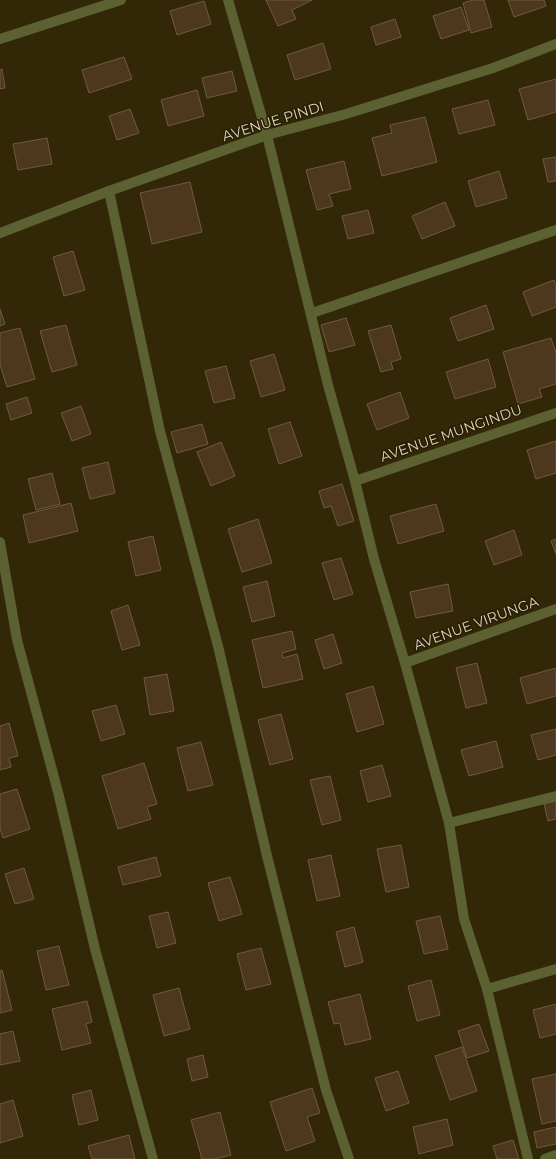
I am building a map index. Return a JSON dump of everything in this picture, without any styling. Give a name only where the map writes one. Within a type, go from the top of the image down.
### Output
[{"type":"street","points":[[0,39],[121,0]]},
{"type":"street","points":[[228,0],[267,135],[312,313],[328,385],[355,481],[374,559],[405,663],[449,824],[464,919],[487,989],[528,1159]]},
{"type":"street","name":"AVENUE PINDI","points":[[0,233],[109,191],[267,135],[354,112],[493,68],[556,44]]},
{"type":"street","points":[[109,191],[160,431],[218,646],[267,856],[326,1090],[349,1159]]},
{"type":"street","points":[[312,313],[556,230]]},
{"type":"street","name":"AVENUE MUNGINDU","points":[[355,481],[556,412]]},
{"type":"street","points":[[0,542],[17,640],[58,792],[95,949],[153,1159]]},
{"type":"street","name":"AVENUE VIRUNGA","points":[[405,663],[556,609]]},
{"type":"street","points":[[449,824],[556,796]]},
{"type":"street","points":[[487,989],[556,969]]},
{"type":"street","points":[[545,1159],[556,1155]]},
{"type":"building","points":[[266,0],[312,0],[292,10],[296,19],[278,26]]},
{"type":"building","points":[[473,0],[484,0],[492,27],[471,33],[463,3]]},
{"type":"building","points":[[508,0],[544,0],[546,6],[514,17]]},
{"type":"building","points":[[204,1],[211,24],[177,35],[170,11]]},
{"type":"building","points":[[461,7],[469,30],[441,39],[433,16]]},
{"type":"building","points":[[395,19],[401,37],[376,45],[371,27]]},
{"type":"building","points":[[323,43],[331,69],[295,80],[287,55]]},
{"type":"building","points":[[124,57],[132,79],[89,93],[82,70]]},
{"type":"building","points":[[2,69],[5,88],[0,89],[0,70]]},
{"type":"building","points":[[232,71],[237,91],[207,98],[202,78]]},
{"type":"building","points":[[556,79],[556,112],[528,120],[519,89]]},
{"type":"building","points":[[197,90],[204,116],[168,126],[161,100]]},
{"type":"building","points":[[488,100],[495,125],[459,134],[452,109]]},
{"type":"building","points":[[130,109],[139,133],[117,140],[109,116]]},
{"type":"building","points":[[425,117],[437,162],[382,176],[372,138],[392,133],[390,125]]},
{"type":"building","points":[[47,138],[52,164],[18,170],[13,144]]},
{"type":"building","points":[[556,157],[556,181],[548,182],[543,159]]},
{"type":"building","points":[[344,161],[351,189],[329,194],[333,206],[317,210],[306,170]]},
{"type":"building","points":[[499,171],[507,198],[476,207],[468,181]]},
{"type":"building","points":[[190,182],[202,232],[152,244],[140,193]]},
{"type":"building","points":[[445,202],[455,226],[422,239],[412,216]]},
{"type":"building","points":[[368,210],[374,233],[348,239],[342,216]]},
{"type":"building","points":[[73,251],[85,290],[64,296],[53,257]]},
{"type":"building","points":[[554,280],[556,285],[556,307],[532,316],[523,292]]},
{"type":"building","points":[[486,305],[494,329],[458,341],[450,318]]},
{"type":"building","points":[[0,309],[5,324],[0,326]]},
{"type":"building","points":[[346,318],[355,345],[329,352],[321,325]]},
{"type":"building","points":[[66,325],[77,365],[52,372],[40,331]]},
{"type":"building","points":[[391,325],[401,359],[391,362],[393,369],[381,372],[368,331]]},
{"type":"building","points":[[20,328],[35,379],[7,387],[0,365],[0,333]]},
{"type":"building","points":[[551,338],[556,353],[556,384],[539,389],[542,397],[518,404],[503,352]]},
{"type":"building","points":[[274,354],[285,390],[261,397],[250,361]]},
{"type":"building","points":[[488,359],[496,387],[455,399],[446,372]]},
{"type":"building","points":[[226,366],[235,398],[214,403],[205,371]]},
{"type":"building","points":[[400,392],[409,418],[377,430],[367,404]]},
{"type":"building","points":[[27,397],[32,413],[11,420],[6,404]]},
{"type":"building","points":[[81,406],[91,434],[72,441],[61,413]]},
{"type":"building","points":[[290,422],[302,456],[279,464],[268,429]]},
{"type":"building","points":[[202,424],[208,444],[177,453],[171,432]]},
{"type":"building","points":[[556,441],[556,473],[536,479],[527,450]]},
{"type":"building","points":[[221,442],[235,476],[211,486],[197,452]]},
{"type":"building","points":[[108,462],[115,493],[90,499],[82,468]]},
{"type":"building","points":[[52,473],[60,504],[36,510],[28,479]]},
{"type":"building","points":[[342,484],[354,521],[338,526],[331,506],[324,508],[319,491]]},
{"type":"building","points":[[71,503],[78,531],[29,543],[23,515]]},
{"type":"building","points":[[436,504],[444,531],[398,544],[390,516]]},
{"type":"building","points":[[258,519],[272,563],[242,572],[228,529]]},
{"type":"building","points":[[514,530],[522,555],[494,565],[485,541]]},
{"type":"building","points":[[153,536],[161,570],[136,576],[128,542]]},
{"type":"building","points":[[556,539],[556,554],[551,541]]},
{"type":"building","points":[[341,558],[353,594],[334,600],[322,563]]},
{"type":"building","points":[[267,581],[275,616],[252,622],[243,587]]},
{"type":"building","points":[[448,584],[453,611],[416,618],[410,592]]},
{"type":"building","points":[[128,605],[140,645],[122,650],[111,611]]},
{"type":"building","points":[[292,631],[296,649],[282,653],[283,658],[297,654],[303,679],[263,688],[252,640]]},
{"type":"building","points":[[333,634],[342,663],[324,669],[315,640]]},
{"type":"building","points":[[477,663],[487,703],[466,708],[456,668]]},
{"type":"building","points":[[556,668],[556,696],[527,704],[520,678]]},
{"type":"building","points":[[167,674],[174,711],[150,715],[144,678]]},
{"type":"building","points":[[373,686],[384,724],[357,732],[346,694]]},
{"type":"building","points":[[116,705],[125,734],[101,741],[92,711]]},
{"type":"building","points":[[281,714],[293,759],[270,765],[258,720]]},
{"type":"building","points":[[9,723],[18,756],[9,758],[11,767],[0,770],[0,726]]},
{"type":"building","points":[[556,729],[556,755],[538,760],[531,735]]},
{"type":"building","points":[[496,741],[503,767],[469,776],[461,750]]},
{"type":"building","points":[[201,742],[213,785],[188,791],[177,748]]},
{"type":"building","points":[[144,763],[157,804],[147,807],[151,819],[118,829],[102,776]]},
{"type":"building","points":[[382,765],[391,796],[368,802],[360,771]]},
{"type":"building","points":[[330,776],[341,820],[322,825],[310,780]]},
{"type":"building","points":[[17,789],[30,829],[3,838],[0,829],[0,794]]},
{"type":"building","points":[[556,801],[556,819],[548,821],[544,804]]},
{"type":"building","points":[[401,845],[409,887],[386,892],[377,849]]},
{"type":"building","points":[[331,855],[340,896],[317,901],[308,860]]},
{"type":"building","points":[[156,857],[161,876],[123,885],[118,867]]},
{"type":"building","points":[[24,868],[34,899],[15,904],[5,874]]},
{"type":"building","points":[[230,877],[242,914],[219,921],[208,883]]},
{"type":"building","points":[[168,912],[176,943],[157,948],[149,916]]},
{"type":"building","points":[[440,916],[448,949],[424,954],[416,921]]},
{"type":"building","points":[[354,927],[363,962],[345,967],[336,932]]},
{"type":"building","points":[[59,946],[69,985],[46,990],[37,951]]},
{"type":"building","points":[[261,948],[271,984],[246,990],[237,954]]},
{"type":"building","points":[[2,970],[12,1010],[0,1013],[0,971]]},
{"type":"building","points":[[431,980],[440,1015],[417,1021],[408,986]]},
{"type":"building","points":[[179,988],[190,1029],[164,1036],[153,995]]},
{"type":"building","points":[[360,994],[371,1039],[345,1045],[340,1023],[334,1024],[328,1002]]},
{"type":"building","points":[[87,1001],[92,1022],[86,1024],[91,1043],[62,1050],[52,1009]]},
{"type":"building","points":[[556,1004],[556,1034],[540,1038],[533,1010]]},
{"type":"building","points":[[479,1024],[489,1051],[467,1058],[458,1031]]},
{"type":"building","points":[[13,1031],[20,1061],[0,1065],[0,1034]]},
{"type":"building","points":[[462,1047],[477,1091],[450,1100],[435,1056]]},
{"type":"building","points":[[203,1055],[208,1077],[192,1081],[187,1059]]},
{"type":"building","points":[[398,1071],[409,1103],[386,1111],[375,1078]]},
{"type":"building","points":[[556,1074],[556,1121],[542,1124],[532,1079]]},
{"type":"building","points":[[312,1088],[320,1113],[307,1117],[315,1141],[286,1151],[270,1102]]},
{"type":"building","points":[[91,1090],[98,1120],[79,1125],[72,1095]]},
{"type":"building","points":[[13,1100],[23,1136],[0,1143],[0,1104]]},
{"type":"building","points":[[220,1112],[231,1155],[215,1159],[202,1159],[191,1120]]},
{"type":"building","points":[[447,1119],[453,1145],[419,1154],[413,1127]]},
{"type":"building","points":[[556,1127],[556,1144],[537,1148],[534,1132]]},
{"type":"building","points":[[129,1135],[135,1159],[92,1159],[88,1146]]},
{"type":"building","points":[[513,1140],[519,1159],[497,1159],[493,1146]]}]
